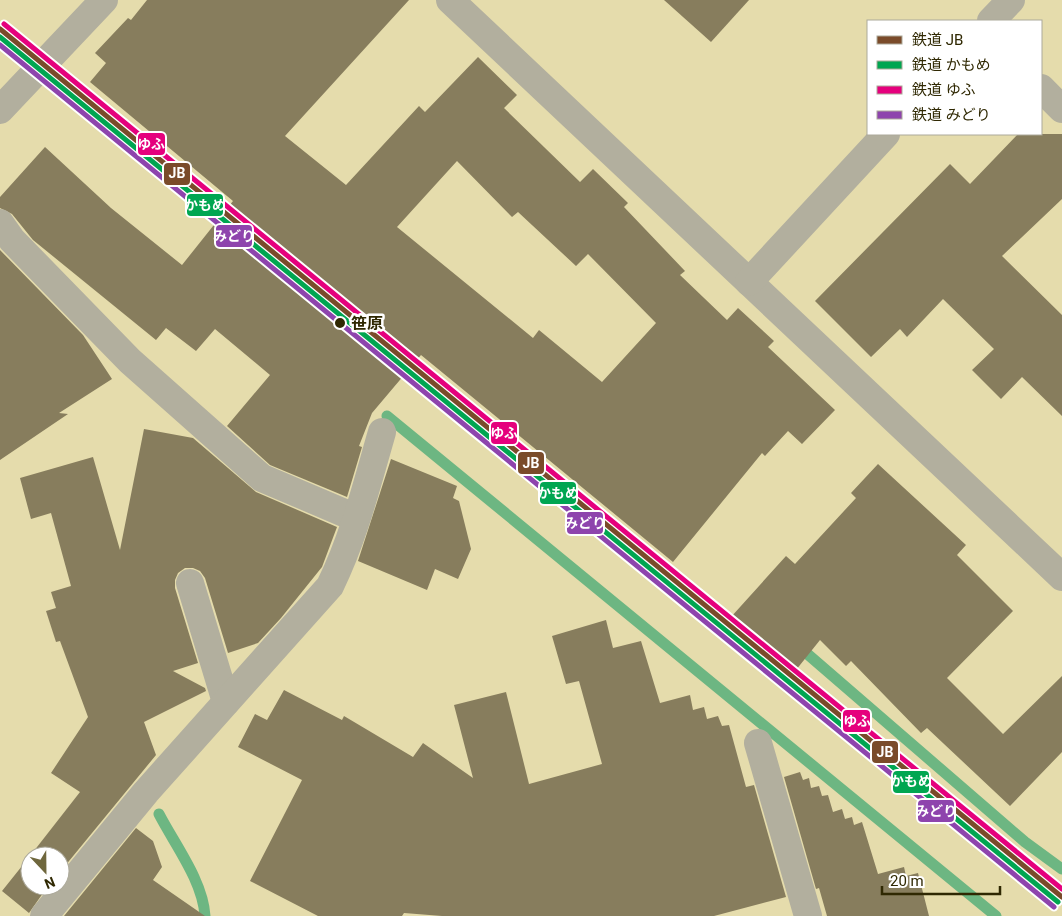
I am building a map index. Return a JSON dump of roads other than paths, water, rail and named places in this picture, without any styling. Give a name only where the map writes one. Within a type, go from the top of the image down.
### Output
[{"type":"street","points":[[0,110],[104,0]]},
{"type":"street","points":[[450,0],[1062,577]]},
{"type":"street","points":[[992,20],[1011,0]]},
{"type":"street","points":[[1042,89],[1062,109]]},
{"type":"street","points":[[749,282],[885,135]]},
{"type":"street","points":[[0,222],[12,240],[130,361],[262,478],[356,518]]},
{"type":"street","points":[[44,916],[146,792],[330,586],[339,567],[356,518],[382,432]]},
{"type":"street","points":[[190,583],[226,702]]},
{"type":"street","points":[[758,743],[808,916]]},
{"type":"waterway","points":[[387,416],[996,916]]},
{"type":"waterway","points":[[797,645],[1025,842],[1062,869]]},
{"type":"waterway","points":[[159,814],[194,877],[203,903],[205,916]]},
{"type":"rail line","name":"ゆふ","points":[[4,24],[1062,889]]},
{"type":"rail line","name":"JB","points":[[0,29],[1062,897]]},
{"type":"rail line","name":"かもめ","points":[[0,37],[1058,902]]},
{"type":"rail line","name":"みどり","points":[[0,45],[1054,907]]},
{"type":"place","name":"笹原","points":[[340,323]]}]
